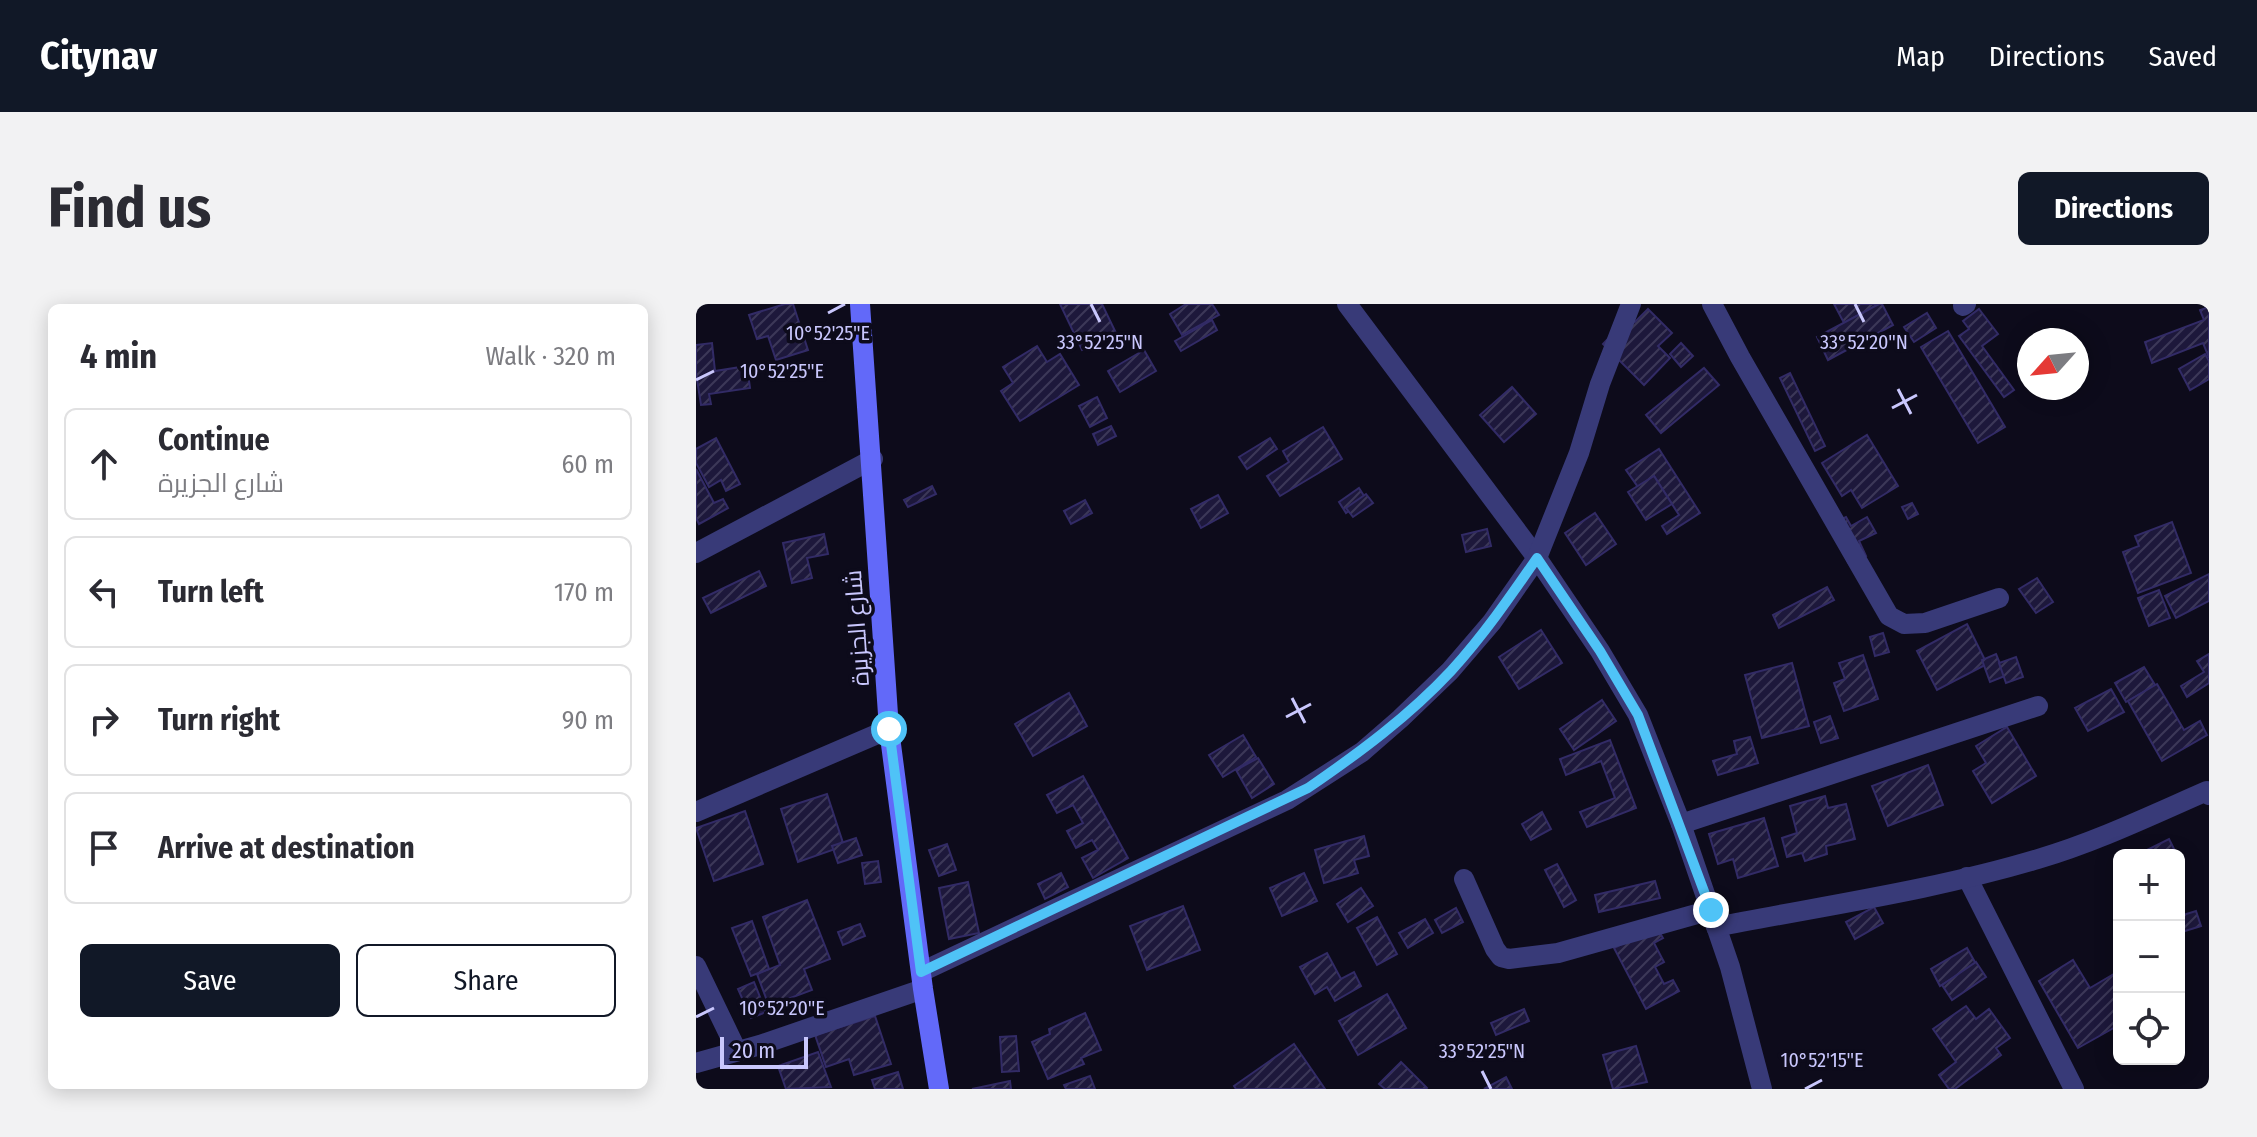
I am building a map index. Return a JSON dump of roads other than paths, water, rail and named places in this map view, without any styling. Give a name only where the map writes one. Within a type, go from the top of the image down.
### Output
[{"type":"street","name":"شارع الجزيرة","points":[[860,304],[873,459],[889,729],[939,1089]]},
{"type":"street","points":[[1347,304],[1537,558],[1600,651],[1638,715],[1714,918],[1762,1089]]},
{"type":"street","points":[[696,1063],[737,1051],[922,980],[1287,800],[1362,752],[1450,671],[1492,622],[1537,558],[1579,453],[1600,384],[1631,304]]},
{"type":"street","points":[[1712,304],[1889,616],[1904,624],[1925,623],[1999,598]]},
{"type":"street","points":[[696,553],[873,459]]},
{"type":"street","points":[[1681,824],[2038,706]]},
{"type":"street","points":[[696,812],[889,729]]},
{"type":"street","points":[[1464,879],[1495,949],[1501,957],[1509,959],[1558,953],[1714,918],[1967,877],[2039,859],[2208,792]]},
{"type":"street","points":[[1967,877],[2074,1089]]},
{"type":"street","points":[[696,966],[737,1051]]}]
